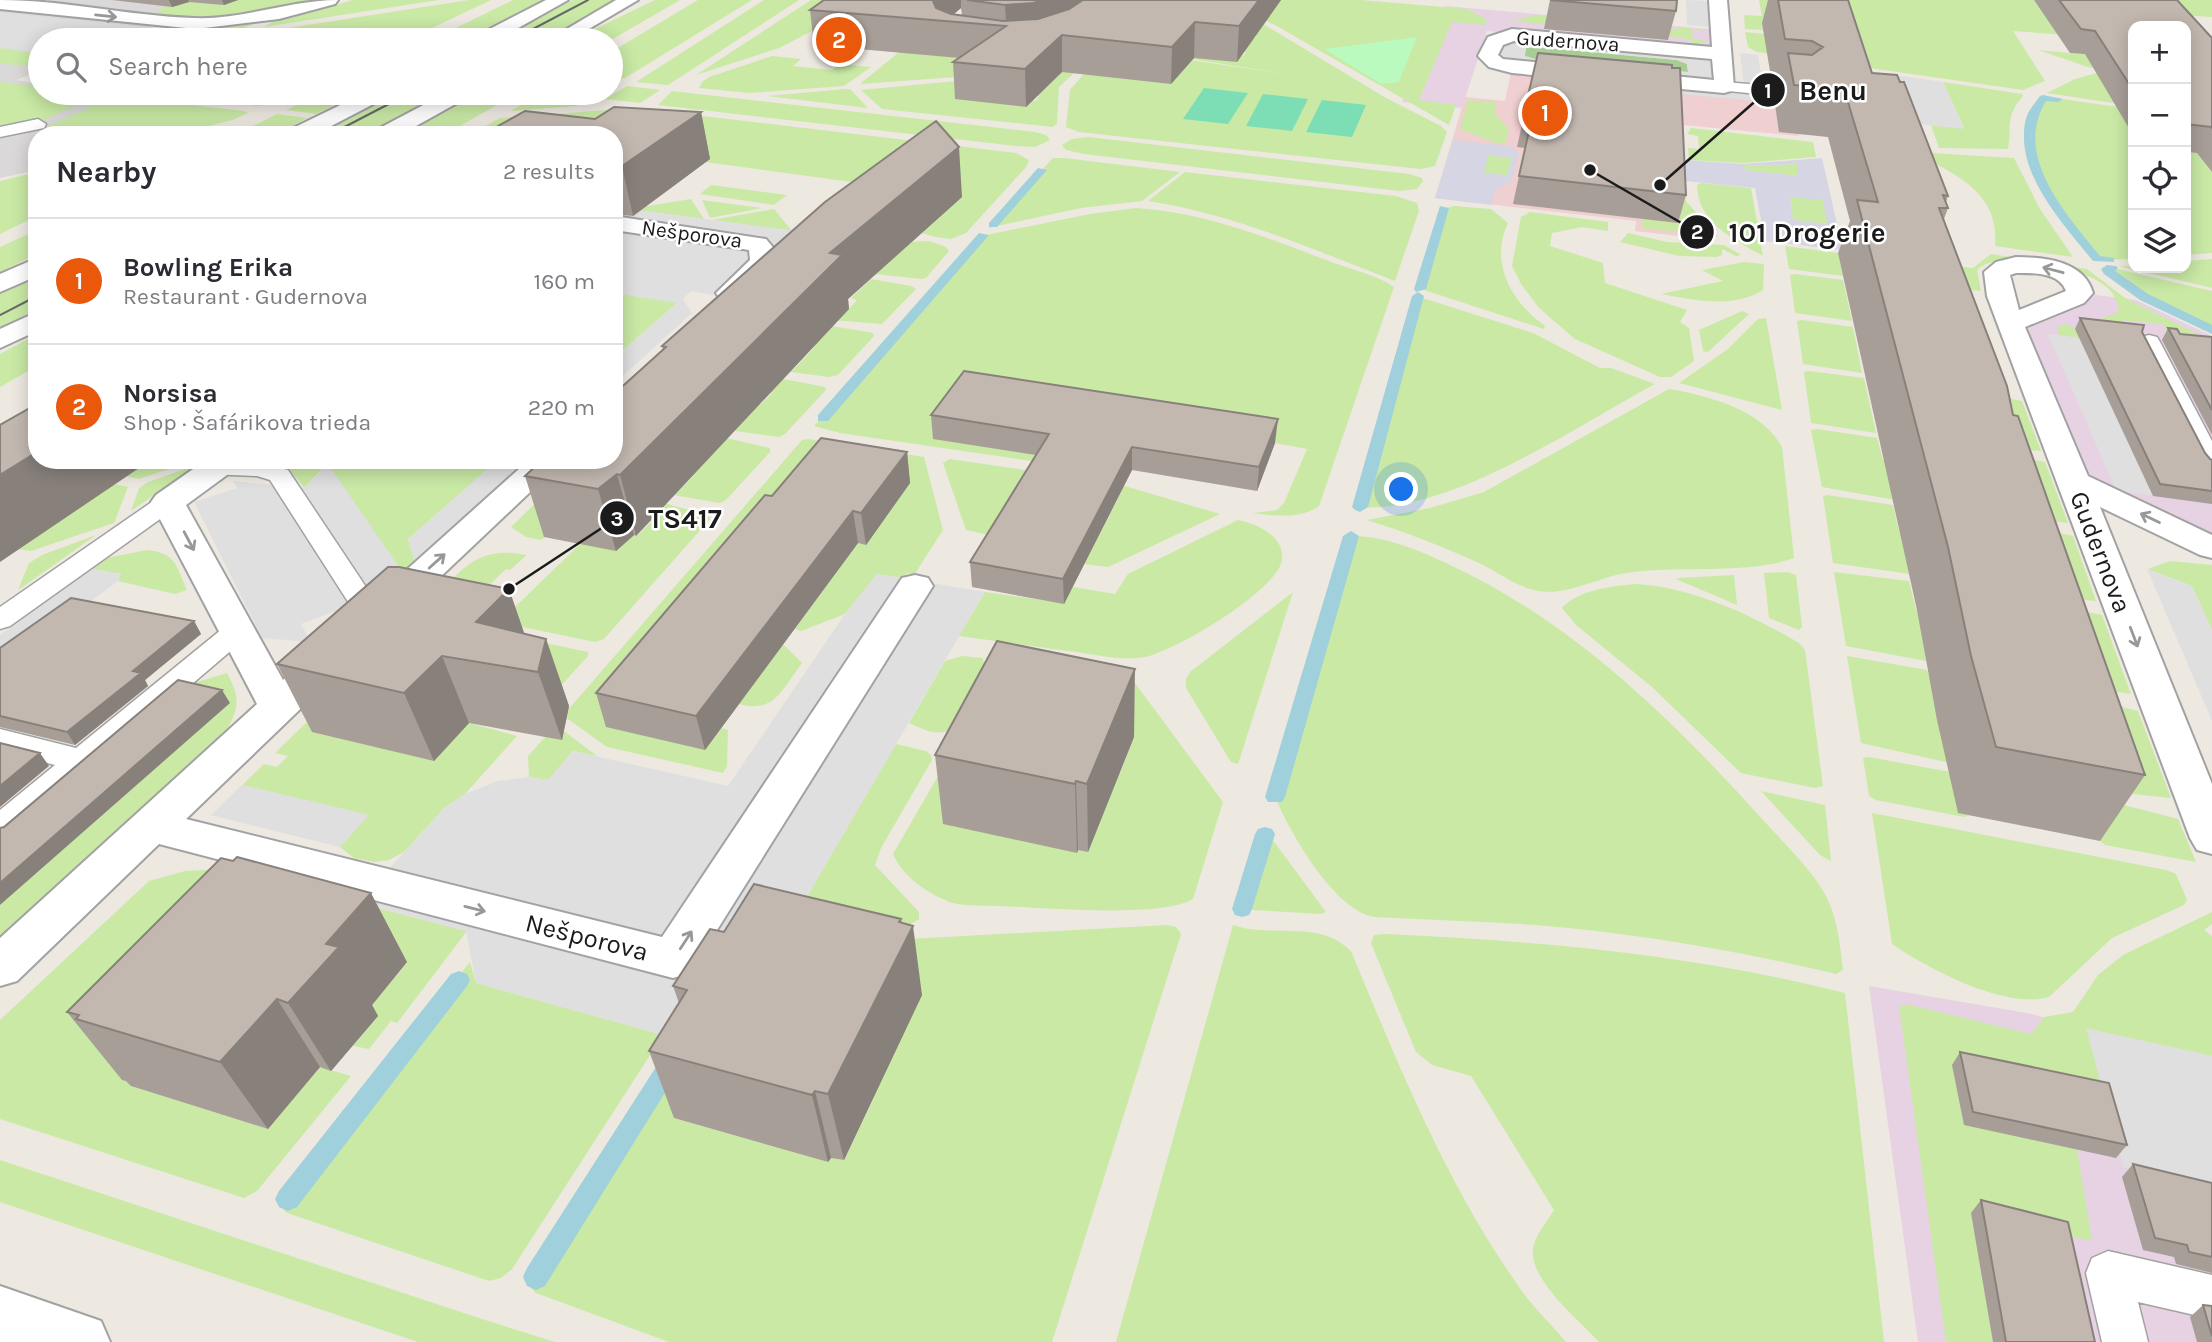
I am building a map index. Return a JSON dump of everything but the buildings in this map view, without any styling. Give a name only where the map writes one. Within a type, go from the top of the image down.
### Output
[{"type":"street","points":[[15,3],[196,24],[279,14],[329,0]]},
{"type":"street","points":[[505,28],[559,0]]},
{"type":"street","points":[[579,28],[629,0]]},
{"type":"street","points":[[1718,0],[1724,87]]},
{"type":"street","name":"Gudernova","points":[[1721,54],[1512,35],[1495,41],[1488,56],[1496,63],[1513,67],[1724,87]]},
{"type":"street","points":[[315,126],[356,105]]},
{"type":"street","points":[[400,126],[439,105]]},
{"type":"street","name":"Nešporova","points":[[623,224],[750,242],[761,248],[764,252],[762,262],[707,314]]},
{"type":"street","name":"Gudernova","points":[[2010,323],[2075,297],[2080,293],[2075,278],[2045,267],[2026,265],[2002,267],[1997,272],[1996,279],[2010,323],[2212,838]]},
{"type":"street","points":[[0,284],[28,270]]},
{"type":"street","points":[[0,340],[28,325]]},
{"type":"street","points":[[215,469],[168,502],[278,707]]},
{"type":"street","points":[[0,967],[538,469]]},
{"type":"street","points":[[2074,482],[2212,548]]},
{"type":"street","name":"Nešporova","points":[[151,826],[673,959],[915,586]]},
{"type":"street","points":[[0,1315],[80,1342]]},
{"type":"lane","points":[[1724,87],[1798,93]]},
{"type":"lane","points":[[28,126],[38,124]]},
{"type":"lane","points":[[0,132],[28,126]]},
{"type":"lane","points":[[2149,342],[2212,464]]},
{"type":"lane","points":[[259,469],[279,475],[366,608],[369,624]]},
{"type":"lane","points":[[0,620],[168,502]]},
{"type":"lane","points":[[0,830],[237,631]]},
{"type":"lane","points":[[0,740],[82,761]]},
{"type":"lane","points":[[2125,1342],[2108,1273],[2212,1297]]},
{"type":"shaded area","points":[[0,0],[329,0],[304,8],[165,22],[149,28],[28,28],[28,76],[16,80],[28,82],[28,105],[194,105],[150,126],[28,126],[28,172],[0,178]]},
{"type":"shaded area","points":[[1686,0],[1709,1],[1711,27],[1687,25]]},
{"type":"shaded area","points":[[1445,6],[1720,30],[1721,54],[1487,31],[1462,108],[1402,102]]},
{"type":"shaded area","points":[[0,12],[150,28],[28,28],[28,52],[0,48]]},
{"type":"shaded area","points":[[1502,38],[1721,54],[1724,87],[1512,67],[1488,51]],"holes":[[[1536,47],[1677,60],[1687,64],[1688,72],[1542,61],[1525,56],[1526,48]]]},
{"type":"shaded area","points":[[1740,53],[1758,55],[1763,87],[1744,85]]},
{"type":"shaded area","points":[[1797,61],[1943,82],[1964,129],[1889,121]]},
{"type":"shaded area","points":[[1512,67],[1789,93],[1799,136],[1683,125],[1687,237],[1635,231],[1636,221],[1435,198],[1465,97],[1505,101]]},
{"type":"shaded area","points":[[1630,82],[1766,95],[1767,102],[1647,91]]},
{"type":"shaded area","points":[[1453,140],[1510,146],[1519,152],[1511,182],[1495,190],[1491,205],[1435,198]],"holes":[[[1488,155],[1512,158],[1507,175],[1484,173]]]},
{"type":"shaded area","points":[[1822,158],[1843,250],[1765,241],[1755,188],[1685,181],[1684,160],[1744,164]],"holes":[[[1797,164],[1798,176],[1745,170],[1744,166]],[[1790,197],[1823,200],[1827,224],[1793,220]]]},
{"type":"shaded area","points":[[623,208],[812,233],[742,300],[691,291],[683,299],[692,313],[623,376],[623,350],[677,303],[623,294]]},
{"type":"shaded area","points":[[2080,293],[2136,300],[2212,336],[2212,548],[2074,482],[2010,323]]},
{"type":"shaded area","points":[[2048,334],[2080,338],[2153,496],[2116,490]]},
{"type":"shaded area","points":[[323,469],[331,469],[399,567],[373,597],[301,624],[311,642],[262,638],[194,502],[237,488],[233,481],[304,488]]},
{"type":"shaded area","points":[[488,469],[519,469],[415,563],[408,539]]},
{"type":"shaded area","points":[[92,569],[121,574],[118,581],[0,668],[0,635]]},
{"type":"shaded area","points":[[2147,569],[2192,586],[2212,630],[2212,721]]},
{"type":"shaded area","points":[[877,574],[985,592],[795,917],[663,1035],[476,983],[466,931],[358,903],[444,808],[465,794],[498,781],[529,777],[548,780],[573,751],[728,786],[845,614]]},
{"type":"shaded area","points":[[242,785],[369,815],[340,847],[211,815]]},
{"type":"shaded area","points":[[1869,986],[2027,1013],[2086,1028],[2105,1097],[2212,1188],[2212,1342],[1918,1342]]},
{"type":"shaded area","points":[[2086,1028],[2212,1056],[2212,1188],[2123,1167]]},
{"type":"green space","points":[[238,0],[318,0],[230,19],[153,17],[165,6],[187,2],[218,4]]},
{"type":"green space","points":[[352,0],[439,0],[264,27],[285,16]]},
{"type":"green space","points":[[469,0],[491,0],[432,28],[288,28]]},
{"type":"green space","points":[[513,0],[542,0],[488,28],[456,28]]},
{"type":"green space","points":[[573,0],[615,0],[564,28],[518,28]]},
{"type":"green space","points":[[655,0],[680,0],[623,33],[623,28],[597,28]]},
{"type":"green space","points":[[698,0],[752,0],[623,78],[623,45]]},
{"type":"green space","points":[[764,0],[799,0],[668,85],[636,82]]},
{"type":"green space","points":[[811,0],[859,0],[814,30],[779,48],[696,75]]},
{"type":"green space","points":[[1218,0],[1361,0],[1467,9],[1486,19],[1485,25],[1452,22],[1419,100],[1456,105],[1449,125],[1275,25]]},
{"type":"green space","points":[[1759,0],[2034,0],[2052,26],[2128,63],[2091,68],[2038,50],[2079,54],[2067,35],[2013,31],[2045,81],[2023,90],[1757,52],[1748,47],[1745,32],[1764,34],[1762,23],[1763,30],[1745,29],[1744,15],[1762,16]]},
{"type":"green space","points":[[2087,0],[2212,0],[2212,17],[2095,10]]},
{"type":"green space","points":[[1536,15],[1620,22],[1658,34],[1682,27],[1708,32],[1692,30],[1693,39],[1709,41],[1692,45],[1692,40],[1668,36],[1512,21]]},
{"type":"green space","points":[[265,19],[243,28],[207,28]]},
{"type":"green space","points":[[1260,22],[1386,98],[1441,126],[1447,132],[1435,166],[1421,169],[1079,132],[1066,127],[1070,90],[1093,63],[1183,59],[1292,75],[1179,57],[1243,56],[1246,52],[1242,51],[1251,38],[1255,38]]},
{"type":"green space","points":[[1417,37],[1399,82],[1381,84],[1324,49]]},
{"type":"green space","points":[[0,48],[28,52],[28,65],[0,63]]},
{"type":"green space","points":[[904,48],[908,53],[983,60],[957,77],[860,84]]},
{"type":"green space","points":[[1526,48],[1677,60],[1687,64],[1688,72],[1542,61],[1524,56]]},
{"type":"green space","points":[[772,56],[801,59],[793,66],[832,70],[839,64],[871,67],[844,86],[749,93],[699,88],[709,77]]},
{"type":"green space","points":[[1058,70],[1074,73],[1059,87],[1057,123],[1053,127],[882,109],[861,90],[956,81],[1035,101],[1039,96],[1034,95],[1049,80],[1054,80],[1059,75]]},
{"type":"green space","points":[[2108,70],[2128,99],[2128,105],[2047,93],[2075,79]]},
{"type":"green space","points":[[0,82],[28,86],[28,105],[77,105],[44,120],[0,130]]},
{"type":"green space","points":[[1943,82],[2022,94],[2011,115],[2008,149],[1939,148],[1931,125],[1964,128]]},
{"type":"green space","points":[[627,86],[660,90],[640,103],[623,101],[623,88]]},
{"type":"green space","points":[[1204,88],[1248,93],[1228,124],[1183,119]]},
{"type":"green space","points":[[845,89],[850,89],[868,108],[767,96]]},
{"type":"green space","points":[[672,91],[1035,132],[1046,135],[1050,140],[1035,147],[1016,146],[658,105]]},
{"type":"green space","points":[[1263,94],[1308,99],[1292,131],[1246,126]]},
{"type":"green space","points":[[2047,97],[2128,108],[2128,259],[2095,260],[2044,188],[2026,146],[2024,127],[2030,110],[2039,100]]},
{"type":"green space","points":[[1322,100],[1366,105],[1352,137],[1306,132]]},
{"type":"green space","points":[[1468,100],[1496,102],[1495,114],[1509,129],[1506,142],[1498,144],[1460,129]]},
{"type":"green space","points":[[95,105],[192,105],[248,113],[209,126],[48,126]]},
{"type":"green space","points":[[297,105],[334,105],[316,114],[286,110]]},
{"type":"green space","points":[[369,105],[420,105],[381,126],[328,126]]},
{"type":"green space","points":[[454,105],[497,105],[460,126],[415,126]]},
{"type":"green space","points":[[521,105],[578,105],[576,106],[511,111]]},
{"type":"green space","points":[[620,109],[616,126],[485,126],[500,118]]},
{"type":"green space","points":[[652,110],[1016,153],[1029,160],[1026,167],[966,233],[951,239],[935,237],[873,218],[888,183],[856,179],[852,182],[690,160]]},
{"type":"green space","points":[[277,114],[307,118],[292,126],[253,126]]},
{"type":"green space","points":[[1691,128],[1813,142],[1816,157],[1743,163],[1689,160],[1688,148],[1699,149],[1698,136],[1687,134]]},
{"type":"green space","points":[[1088,137],[1409,174],[1422,178],[1423,181],[1417,189],[1399,191],[1084,154],[1066,150],[1062,145],[1072,139]]},
{"type":"green space","points":[[1913,152],[2014,158],[2040,209],[2073,257],[1995,246],[1995,227],[1982,198],[1958,177]]},
{"type":"green space","points":[[2191,153],[2212,155],[2209,169],[2212,172],[2212,253],[2191,255]]},
{"type":"green space","points":[[1488,155],[1513,158],[1507,176],[1483,173]]},
{"type":"green space","points":[[1053,158],[1180,172],[1142,201],[1081,208],[988,228]]},
{"type":"green space","points":[[1797,164],[1799,176],[1744,170],[1744,166]]},
{"type":"green space","points":[[1185,172],[1396,196],[1417,203],[1419,211],[1395,281],[1243,224],[1148,201]]},
{"type":"green space","points":[[28,174],[28,220],[0,234],[0,181]]},
{"type":"green space","points":[[1702,183],[1751,188],[1763,256],[1729,236],[1710,220],[1699,198],[1697,185]]},
{"type":"green space","points":[[711,185],[787,195],[774,205],[700,194]]},
{"type":"green space","points":[[1790,196],[1823,200],[1828,224],[1793,220]]},
{"type":"green space","points":[[1677,197],[1685,200],[1718,237],[1642,228],[1642,219],[1678,223]]},
{"type":"green space","points":[[691,199],[704,219],[629,209]]},
{"type":"green space","points":[[702,200],[762,208],[710,218]]},
{"type":"green space","points":[[1454,206],[1491,209],[1508,223],[1501,252],[1502,266],[1513,293],[1545,326],[1544,329],[1418,288],[1441,210]]},
{"type":"green space","points":[[1136,208],[1187,215],[1237,228],[1373,276],[1394,287],[1319,506],[1296,515],[1253,513],[1277,510],[1284,503],[1307,449],[966,394],[1055,458],[1052,464],[840,433],[814,426],[981,236],[1090,214]]},
{"type":"green space","points":[[774,209],[792,231],[712,220]]},
{"type":"green space","points":[[1530,212],[1608,222],[1608,231],[1582,227],[1552,233],[1550,246],[1603,263],[1605,283],[1687,310],[1680,322],[1689,328],[1694,361],[1671,377],[1660,377],[1575,339],[1539,308],[1521,284],[1512,266],[1521,217]]},
{"type":"green space","points":[[1628,233],[1667,242],[1724,245],[1741,255],[1736,256],[1722,249],[1722,255],[1716,257],[1679,256],[1620,242]]},
{"type":"green space","points":[[28,234],[28,258],[0,272],[0,247]]},
{"type":"green space","points":[[929,241],[946,247],[949,251],[926,278],[922,279],[875,274],[806,246]]},
{"type":"green space","points":[[1785,246],[1838,253],[1843,276],[1789,269]]},
{"type":"green space","points":[[1991,254],[2039,262],[2005,260],[1989,263],[1977,270],[1981,291],[1927,286],[1920,262],[1973,268]]},
{"type":"green space","points":[[2212,259],[2212,288],[2149,273],[2191,273],[2191,261]]},
{"type":"green space","points":[[1744,262],[1764,264],[1763,290],[1751,296],[1713,301],[1661,294],[1723,281],[1702,270]]},
{"type":"green space","points":[[2047,263],[2087,269],[2125,298],[2212,341],[2171,341],[2163,324],[2123,320],[2130,335],[2080,338],[2059,335],[2057,327],[2065,324],[2074,328],[2117,313],[2119,308],[2111,291],[2082,273]]},
{"type":"green space","points":[[2108,267],[2212,291],[2212,331],[2147,300],[2105,271]]},
{"type":"green space","points":[[1790,275],[1843,280],[1852,321],[1795,313]]},
{"type":"green space","points":[[28,279],[28,314],[0,328],[0,293]]},
{"type":"green space","points":[[871,279],[916,289],[882,324],[832,320],[849,309],[857,300],[851,298]]},
{"type":"green space","points":[[623,294],[678,302],[623,350]]},
{"type":"green space","points":[[1416,296],[1533,333],[1600,368],[1611,368],[1655,384],[1549,444],[1469,483],[1430,497],[1392,506],[1356,507]]},
{"type":"green space","points":[[1742,311],[1749,314],[1708,352],[1703,351],[1699,330]]},
{"type":"green space","points":[[1766,318],[1782,410],[1679,383],[1728,349],[1758,319]]},
{"type":"green space","points":[[1797,321],[1853,327],[1862,373],[1803,364]]},
{"type":"green space","points":[[826,325],[873,333],[874,336],[838,375],[829,377],[783,371],[793,370],[813,349]]},
{"type":"green space","points":[[28,339],[28,371],[0,387],[0,354]]},
{"type":"green space","points":[[1804,372],[1864,378],[1876,433],[1811,423]]},
{"type":"green space","points":[[778,378],[825,387],[826,390],[785,434],[779,437],[728,430],[753,403],[761,404],[772,393],[765,391]]},
{"type":"green space","points":[[1669,389],[1733,406],[1761,423],[1773,434],[1782,447],[1794,558],[1734,568],[1626,573],[1571,589],[1549,592],[1517,584],[1481,564],[1439,546],[1367,520],[1430,508],[1484,492]]},
{"type":"green space","points":[[1981,393],[2022,401],[2041,451],[1995,447]]},
{"type":"green space","points":[[1811,430],[1877,438],[1883,460],[1891,462],[1901,501],[1822,487]]},
{"type":"green space","points":[[722,437],[770,448],[770,452],[726,500],[720,503],[667,494],[670,491],[678,492],[702,466]]},
{"type":"green space","points":[[802,440],[924,457],[943,530],[914,575],[907,573],[903,578],[877,574],[845,614],[801,631],[795,629],[858,543],[866,545],[826,469],[705,750],[722,728],[728,730],[727,766],[723,773],[607,747],[568,719],[565,715],[567,711]]},
{"type":"green space","points":[[1997,453],[2045,462],[2068,523],[2000,515]]},
{"type":"green space","points":[[950,459],[1046,473],[1002,538],[966,530],[943,463]]},
{"type":"green space","points":[[134,469],[169,469],[139,479],[124,476]]},
{"type":"green space","points":[[191,469],[131,511],[139,488],[148,482]]},
{"type":"green space","points":[[286,469],[322,469],[304,488]]},
{"type":"green space","points":[[329,469],[488,469],[408,539],[415,563],[378,598]]},
{"type":"green space","points":[[114,484],[128,487],[114,523],[31,551],[16,549]]},
{"type":"green space","points":[[1118,484],[1220,514],[1108,567],[1084,564],[1121,493]]},
{"type":"green space","points":[[553,486],[547,535],[541,540],[526,537],[511,527]]},
{"type":"green space","points":[[1823,496],[1893,505],[1899,531],[1908,533],[1917,575],[1833,563]]},
{"type":"green space","points":[[660,502],[708,515],[710,519],[604,639],[595,642],[425,607],[469,564],[494,554],[527,555],[510,570],[506,569],[472,602],[512,610],[580,544],[629,534],[637,536],[652,521],[644,519]]},
{"type":"green space","points":[[1238,520],[1261,528],[1279,544],[1282,560],[1276,573],[1263,587],[1223,618],[1159,652],[1145,657],[1119,658],[959,636],[985,592],[1063,603],[1073,587],[1115,594],[1128,574]]},
{"type":"green space","points":[[2020,524],[2073,536],[2096,601],[2024,594]]},
{"type":"green space","points":[[96,535],[18,590],[29,563],[42,555]]},
{"type":"green space","points":[[1347,536],[1386,540],[1411,548],[1493,587],[1537,614],[1618,676],[1729,783],[1815,879],[1834,915],[1843,970],[1836,974],[1687,944],[1573,928],[1374,917],[1358,911],[1343,899],[1313,865],[1288,824],[1272,789]]},
{"type":"green space","points":[[147,550],[164,554],[174,562],[187,590],[175,594],[118,581],[121,574],[92,569],[106,558]]},
{"type":"green space","points":[[2170,561],[2212,565],[2212,630],[2192,586],[2148,569]]},
{"type":"green space","points":[[1787,572],[1796,575],[1802,627],[1799,630],[1769,618],[1764,573]]},
{"type":"green space","points":[[1834,572],[1909,581],[1916,610],[1925,612],[1937,663],[1846,646]]},
{"type":"green space","points":[[1734,575],[1737,605],[1676,579],[1679,578]]},
{"type":"green space","points":[[1636,584],[1657,586],[1721,604],[1799,643],[1805,650],[1823,786],[1815,788],[1741,773],[1652,687],[1576,625],[1562,608],[1586,593]]},
{"type":"green space","points":[[1293,592],[1238,764],[1231,762],[1186,688],[1186,679],[1190,672]]},
{"type":"green space","points":[[2044,603],[2102,615],[2131,694],[2050,682]]},
{"type":"green space","points":[[416,616],[588,652],[588,656],[537,712],[501,689],[469,723],[517,736],[465,794],[444,808],[404,852],[389,860],[374,862],[354,858],[340,847],[368,815],[242,785],[264,764],[277,767],[288,756],[275,753]]},
{"type":"green space","points":[[783,644],[802,663],[783,690],[770,702],[761,705],[739,704]]},
{"type":"green space","points":[[962,656],[983,658],[984,666],[949,730],[934,732],[909,723],[945,661]]},
{"type":"green space","points":[[1847,656],[1927,670],[1959,765],[1861,743]]},
{"type":"green space","points":[[227,673],[235,691],[236,704],[225,734],[0,945],[0,905],[190,684]]},
{"type":"green space","points":[[1129,679],[1135,683],[1223,802],[1193,899],[1178,905],[1130,910],[965,905],[935,895],[910,878],[893,854],[949,757],[966,761],[955,780],[1078,850],[1109,772],[1120,774],[1134,737],[1125,735]]},
{"type":"green space","points":[[2073,695],[2138,711],[2171,798],[2084,789],[2064,726]]},
{"type":"green space","points":[[556,725],[597,756],[573,751],[548,780],[529,777],[528,756]]},
{"type":"green space","points":[[896,744],[926,751],[932,760],[881,848],[875,865],[919,912],[919,919],[909,925],[795,917]]},
{"type":"green space","points":[[1863,758],[1950,772],[1958,813],[1970,815],[1964,817],[1876,800],[1869,796]]},
{"type":"green space","points":[[1761,791],[1825,805],[1831,861],[1820,855]]},
{"type":"green space","points":[[2085,795],[2178,819],[2196,862],[2105,845],[2100,841]]},
{"type":"green space","points":[[1872,813],[2166,870],[2176,874],[2187,900],[2184,905],[2112,938],[2049,997],[2011,998],[1989,992],[1945,975],[1892,944]]},
{"type":"green space","points":[[1261,832],[1269,835],[1326,912],[1321,914],[1237,909]]},
{"type":"green space","points":[[226,869],[467,931],[397,1023],[391,1021],[369,1049],[353,1046],[378,1016],[366,1012],[407,963],[131,1086],[268,1129],[320,1067],[351,1076],[257,1191],[244,1198],[0,1119],[0,1020],[149,881],[185,871]]},
{"type":"green space","points":[[2212,912],[2212,924],[2204,930],[2212,936],[2212,1056],[2087,1029],[2105,1097],[2077,1149],[2092,1240],[2057,1235],[1971,1213],[1993,1342],[1946,1342],[1899,1006],[1910,1005],[2031,1034],[2044,1017],[2073,1012],[2098,975],[2123,955]]},
{"type":"green space","points":[[1167,925],[1176,927],[1181,934],[1052,1342],[669,1342],[536,1293],[530,1287],[529,1277],[673,1051],[674,1118],[828,1162],[831,1158],[844,1160],[873,1100],[910,987],[771,953],[890,940]]},
{"type":"green space","points":[[1233,925],[1248,929],[1324,935],[1351,951],[1407,1084],[1472,1213],[1524,1294],[1566,1342],[1116,1342]]},
{"type":"green space","points":[[1374,935],[1502,941],[1674,959],[1845,993],[1884,1342],[1599,1342],[1557,1299],[1539,1274],[1534,1261],[1534,1244],[1554,1210],[1471,1076],[1432,1065],[1416,1052],[1371,943]]},
{"type":"green space","points":[[470,962],[476,983],[663,1035],[512,1269],[501,1278],[489,1281],[287,1213],[281,1207],[284,1197]]},
{"type":"green space","points":[[0,1160],[555,1342],[418,1342],[0,1202]]},
{"type":"waterway","points":[[2058,99],[2043,98],[2031,117],[2029,137],[2033,159],[2042,182],[2070,225],[2097,259],[2110,260]]},
{"type":"waterway","points":[[993,225],[1042,170]]},
{"type":"waterway","points":[[1420,289],[1444,208]]},
{"type":"waterway","points":[[823,418],[983,235]]},
{"type":"waterway","points":[[2112,268],[2107,269],[2144,297],[2212,330]]},
{"type":"waterway","points":[[1360,507],[1418,296]]},
{"type":"waterway","points":[[1275,797],[1351,536]]},
{"type":"waterway","points":[[1242,909],[1265,834]]},
{"type":"waterway","points":[[288,1199],[459,980]]},
{"type":"waterway","points":[[536,1277],[671,1063]]},
{"type":"tram line","points":[[535,28],[588,0]]},
{"type":"tram line","points":[[346,126],[387,105]]},
{"type":"tram line","points":[[0,315],[28,301]]},
{"type":"place","name":"Norsisa","points":[[839,40]]},
{"type":"place","name":"Bowling Erika","points":[[1545,113]]},
{"type":"place","name":"101 Drogerie","points":[[1590,170]]},
{"type":"place","name":"Benu","points":[[1660,185]]},
{"type":"place","name":"TS417","points":[[509,589]]}]
